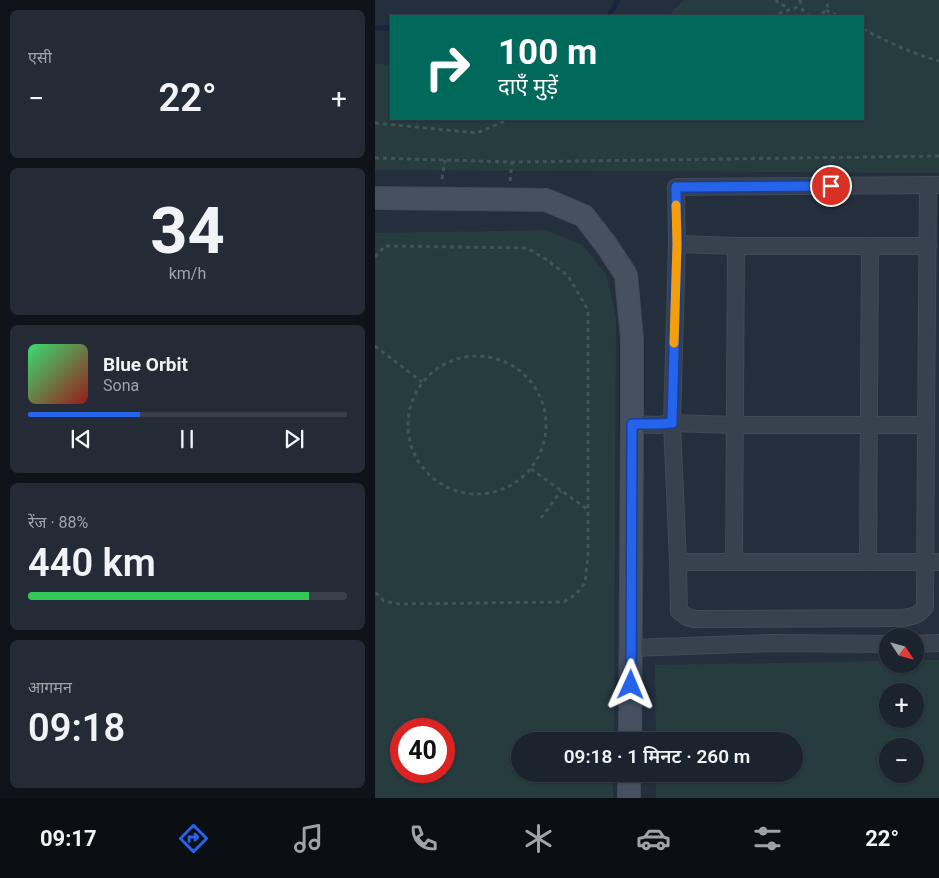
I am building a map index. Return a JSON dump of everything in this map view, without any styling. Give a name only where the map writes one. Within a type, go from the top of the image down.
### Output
[{"type":"street","points":[[933,185],[927,246],[926,425],[932,562],[925,607],[919,614],[903,618],[687,617],[679,611],[672,423],[677,244],[676,187],[933,185]]},
{"type":"street","points":[[375,198],[546,200],[584,216],[626,275],[632,339],[630,732]]},
{"type":"street","points":[[677,244],[736,246],[927,246]]},
{"type":"street","points":[[734,562],[736,246]]},
{"type":"street","points":[[868,562],[870,246]]},
{"type":"street","points":[[632,424],[926,425]]},
{"type":"street","points":[[678,562],[932,562]]},
{"type":"street","points":[[631,648],[771,643],[879,644]]},
{"type":"street","points":[[924,644],[939,643]]},
{"type":"street","points":[[629,782],[629,798]]},
{"type":"path","points":[[775,0],[789,10]]},
{"type":"path","points":[[800,0],[801,6],[808,15]]},
{"type":"path","points":[[820,15],[826,10],[828,0]]},
{"type":"path","points":[[774,15],[801,6]]},
{"type":"path","points":[[826,10],[836,15]]},
{"type":"path","points":[[864,30],[915,54],[939,61]]},
{"type":"path","points":[[375,123],[477,133],[508,120]]},
{"type":"path","points":[[375,158],[512,162],[939,156]]},
{"type":"path","points":[[375,257],[385,246],[527,248],[568,276],[588,310],[588,554],[585,583],[576,594],[564,602],[399,604],[385,602],[375,592]]},
{"type":"path","points":[[375,346],[422,382]]},
{"type":"path","points":[[478,356],[497,358],[515,367],[529,379],[540,396],[546,414],[546,434],[541,452],[531,469],[514,484],[493,493],[479,495],[450,490],[431,478],[417,461],[408,441],[407,418],[413,397],[425,378],[441,366],[459,358],[478,356]]},
{"type":"path","points":[[531,469],[588,510]]},
{"type":"path","points":[[541,518],[561,491]]},
{"type":"green space","points":[[684,0],[939,0],[939,173],[375,170],[375,64],[390,65],[390,120],[864,120],[864,15],[669,15]]},
{"type":"green space","points":[[546,230],[582,245],[606,274],[616,317],[614,732],[511,732],[511,782],[613,782],[613,798],[375,798],[375,233]]},
{"type":"green space","points":[[924,660],[939,660],[939,798],[656,798],[656,782],[803,782],[803,732],[656,732],[655,665],[879,661],[879,673],[924,673]]},
{"type":"waterway","points":[[610,15],[618,0]]},
{"type":"waterway","points":[[375,28],[390,28]]},
{"type":"slow traffic","points":[[674,343],[677,244],[676,205]]},
{"type":"route","points":[[631,685],[632,424],[672,423],[677,244],[676,187],[831,186]]}]
